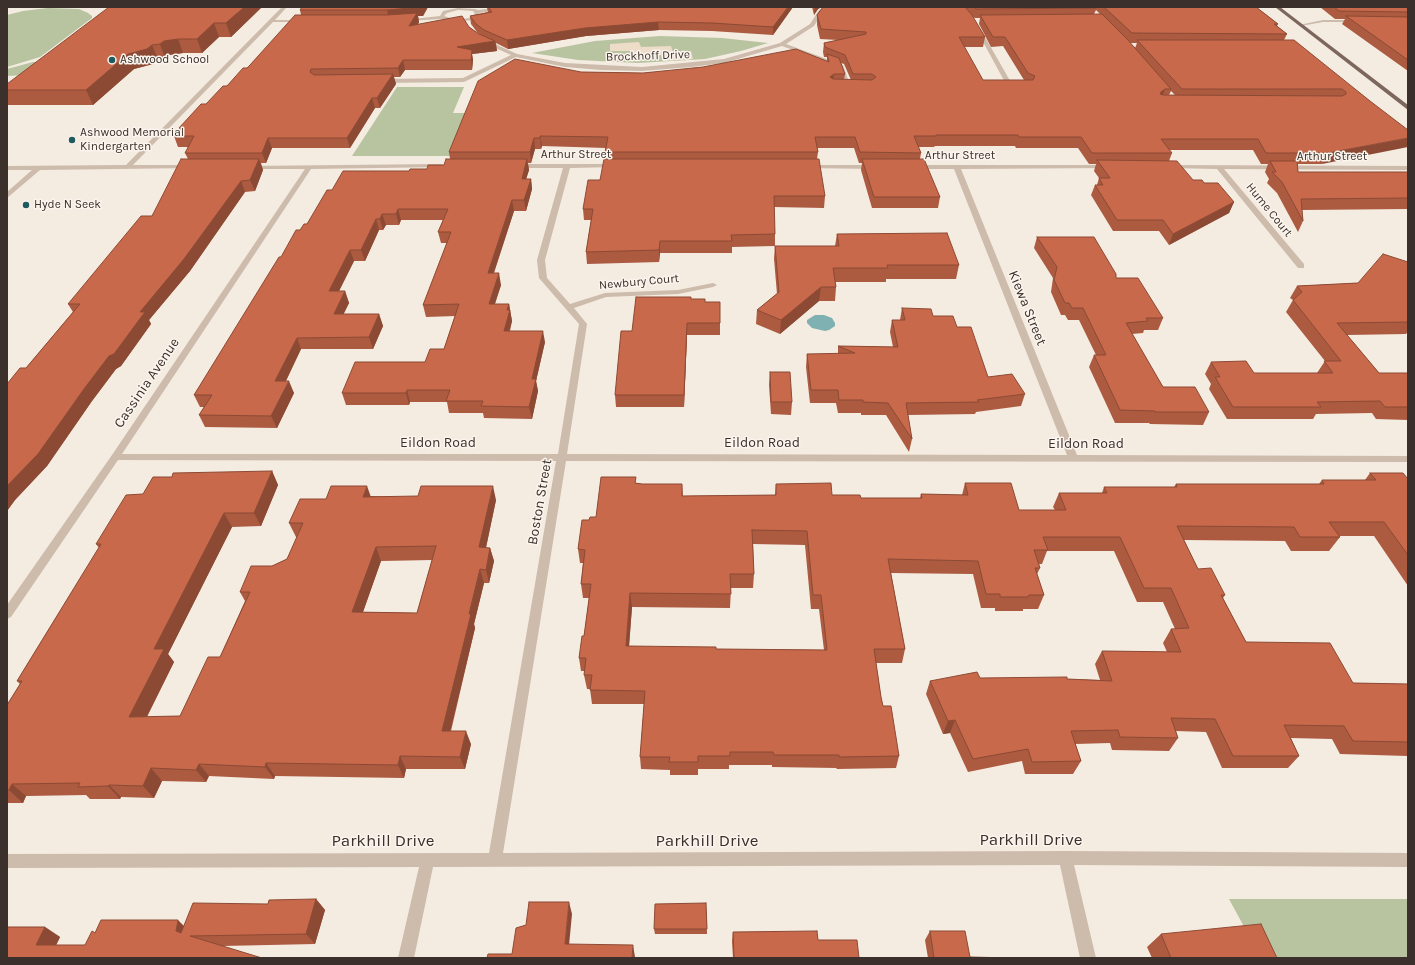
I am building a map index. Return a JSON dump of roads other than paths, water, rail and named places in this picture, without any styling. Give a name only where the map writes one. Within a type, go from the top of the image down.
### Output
[{"type":"main road","points":[[1277,7],[1408,108]]},
{"type":"street","points":[[128,167],[285,7]]},
{"type":"street","points":[[442,17],[442,14],[458,8],[471,9],[478,12],[516,7]]},
{"type":"street","name":"Brockhoff Drive","points":[[479,38],[516,55],[565,65],[642,69],[691,65],[724,61],[782,44],[812,25],[821,11],[830,7]]},
{"type":"street","points":[[396,20],[442,17],[449,20],[466,23],[475,17],[478,12]]},
{"type":"street","points":[[272,21],[311,21]]},
{"type":"street","points":[[1301,25],[1323,21],[1361,22]]},
{"type":"street","points":[[973,22],[1010,86]]},
{"type":"street","points":[[782,44],[841,66],[849,88]]},
{"type":"street","points":[[371,81],[464,80],[516,55]]},
{"type":"street","points":[[842,87],[856,88]]},
{"type":"street","points":[[239,167],[450,166]]},
{"type":"street","name":"Arthur Street","points":[[504,166],[622,166]]},
{"type":"street","name":"Boston Street","points":[[495,859],[583,324],[543,278],[541,260],[567,166]]},
{"type":"street","points":[[798,166],[886,167]]},
{"type":"street","points":[[7,168],[200,167]]},
{"type":"street","name":"Cassinia Avenue","points":[[7,614],[115,457],[308,167]]},
{"type":"street","name":"Arthur Street","points":[[909,167],[1116,167]]},
{"type":"street","name":"Kiewa Street","points":[[957,167],[1073,458]]},
{"type":"street","name":"Arthur Street","points":[[1164,167],[1408,168]]},
{"type":"street","name":"Hume Court","points":[[1220,167],[1301,266]]},
{"type":"street","points":[[7,196],[39,168]]},
{"type":"street","name":"Newbury Court","points":[[569,307],[605,295],[678,292],[713,285]]},
{"type":"street","name":"Eildon Road","points":[[115,457],[1408,459]]},
{"type":"street","points":[[1065,858],[1088,958]]},
{"type":"street","name":"Parkhill Drive","points":[[7,861],[1065,858],[1408,860]]},
{"type":"street","points":[[406,958],[428,859]]},
{"type":"water","points":[[815,315],[824,315],[832,318],[835,326],[825,331],[812,328],[807,323],[807,320]]},
{"type":"place","name":"Ashwood School","points":[[112,60]]},
{"type":"place","name":"Ashwood Memorial Kindergarten","points":[[72,140]]},
{"type":"place","name":"Hyde N Seek","points":[[26,205]]}]
